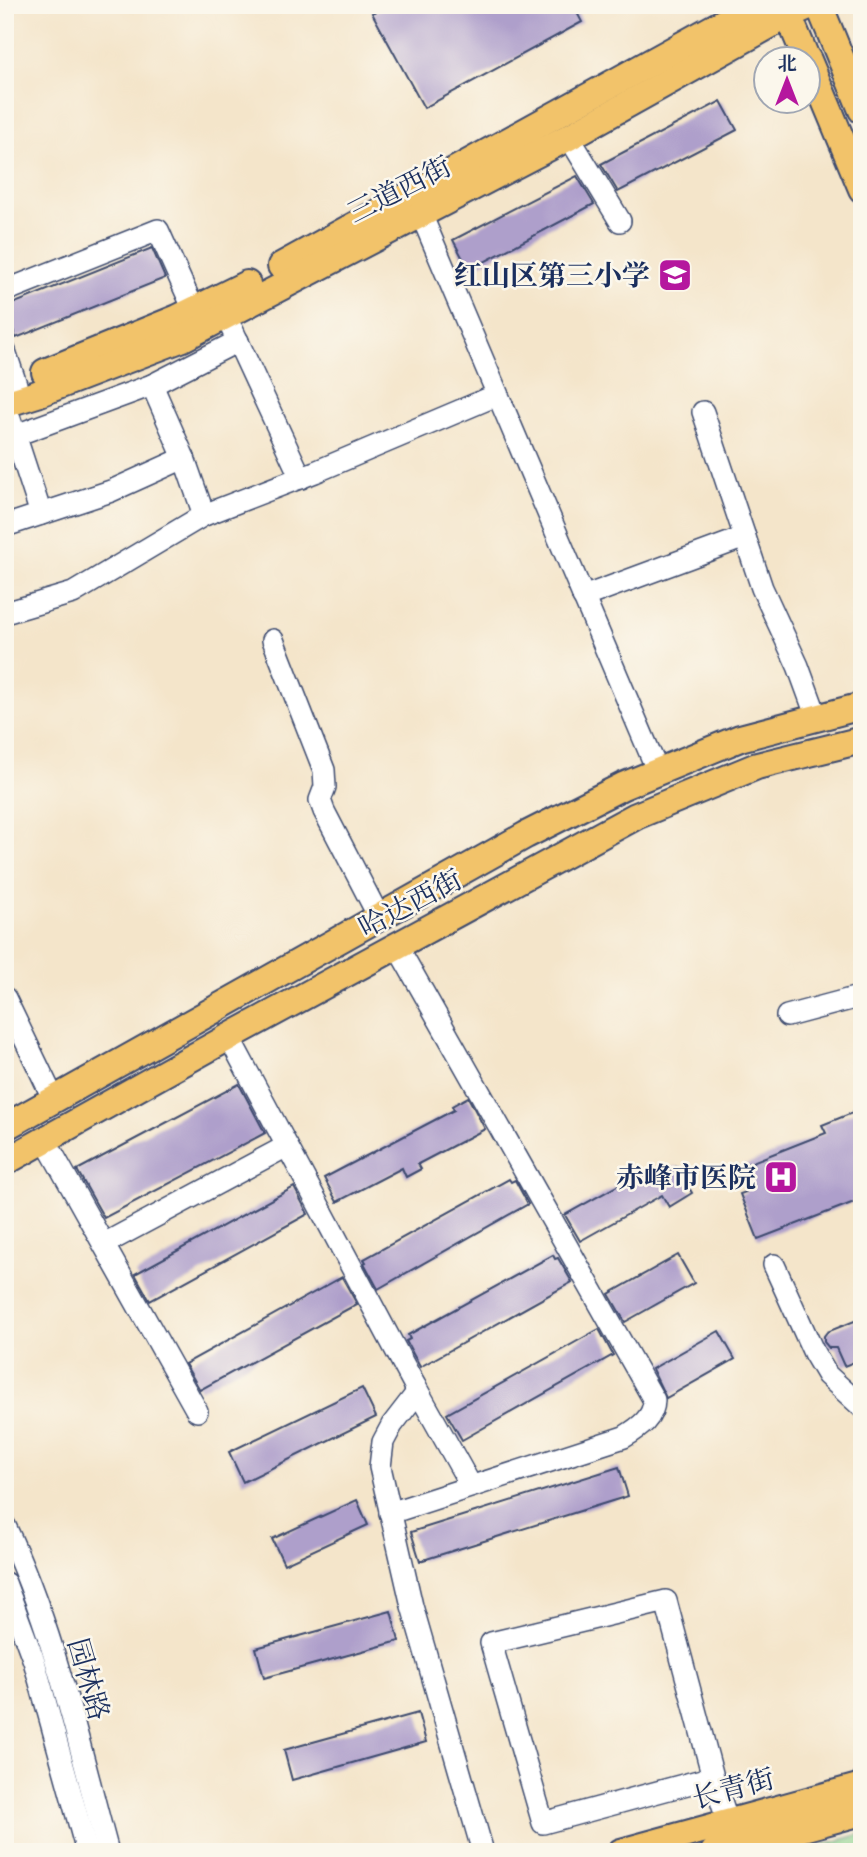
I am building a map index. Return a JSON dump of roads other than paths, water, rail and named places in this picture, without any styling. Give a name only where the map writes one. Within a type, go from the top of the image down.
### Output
[{"type":"main road","points":[[8,395],[194,310],[222,307],[267,274],[755,5]]},
{"type":"main road","points":[[819,5],[862,110]]},
{"type":"main road","points":[[794,8],[804,46]]},
{"type":"main road","name":"三道西街","points":[[8,395],[50,389],[183,338],[222,307],[421,214],[569,136],[794,8]]},
{"type":"main road","points":[[822,95],[862,189]]},
{"type":"main road","name":"哈达西街","points":[[5,1127],[526,835],[623,786],[740,738],[862,706]]},
{"type":"main road","name":"哈达西街","points":[[5,1162],[636,816],[757,766],[862,740]]},
{"type":"main road","name":"长青街","points":[[729,1843],[862,1786]]},
{"type":"main road","name":"长青街","points":[[621,1852],[729,1843],[862,1812]]},
{"type":"street","points":[[569,136],[620,221]]},
{"type":"street","points":[[421,214],[658,772]]},
{"type":"street","points":[[5,291],[158,230],[194,310]]},
{"type":"street","points":[[222,307],[301,478]]},
{"type":"street","points":[[16,435],[152,385],[238,341]]},
{"type":"street","points":[[5,351],[8,395],[16,435],[41,514]]},
{"type":"street","points":[[152,385],[184,458],[204,515]]},
{"type":"street","points":[[5,612],[73,593],[204,515],[301,478],[497,395]]},
{"type":"street","points":[[703,412],[762,588],[798,666],[817,718]]},
{"type":"street","points":[[5,526],[111,491],[184,458]]},
{"type":"street","points":[[583,597],[745,537]]},
{"type":"street","points":[[273,640],[324,770],[325,787],[320,800],[324,811],[379,917]]},
{"type":"street","points":[[390,1513],[624,1437],[640,1427],[654,1410],[654,1400],[397,946]]},
{"type":"street","points":[[787,1016],[862,996]]},
{"type":"street","points":[[5,998],[54,1100]]},
{"type":"street","points":[[229,1037],[471,1486]]},
{"type":"street","points":[[45,1140],[197,1411]]},
{"type":"street","points":[[104,1244],[287,1146]]},
{"type":"street","points":[[774,1265],[814,1353],[827,1375],[862,1407]]},
{"type":"street","points":[[415,1386],[416,1394],[392,1425],[383,1442],[380,1467],[412,1606],[483,1852]]},
{"type":"street","name":"园林路","points":[[5,1525],[33,1590],[55,1659],[108,1852]]},
{"type":"street","name":"园林路","points":[[5,1583],[13,1629],[34,1661],[87,1852]]},
{"type":"street","points":[[713,1777],[543,1823],[491,1643],[666,1601],[713,1777],[729,1843]]},
{"type":"place","name":"红山区第三小学","points":[[675,275]]},
{"type":"place","name":"赤峰市医院","points":[[781,1177]]}]
